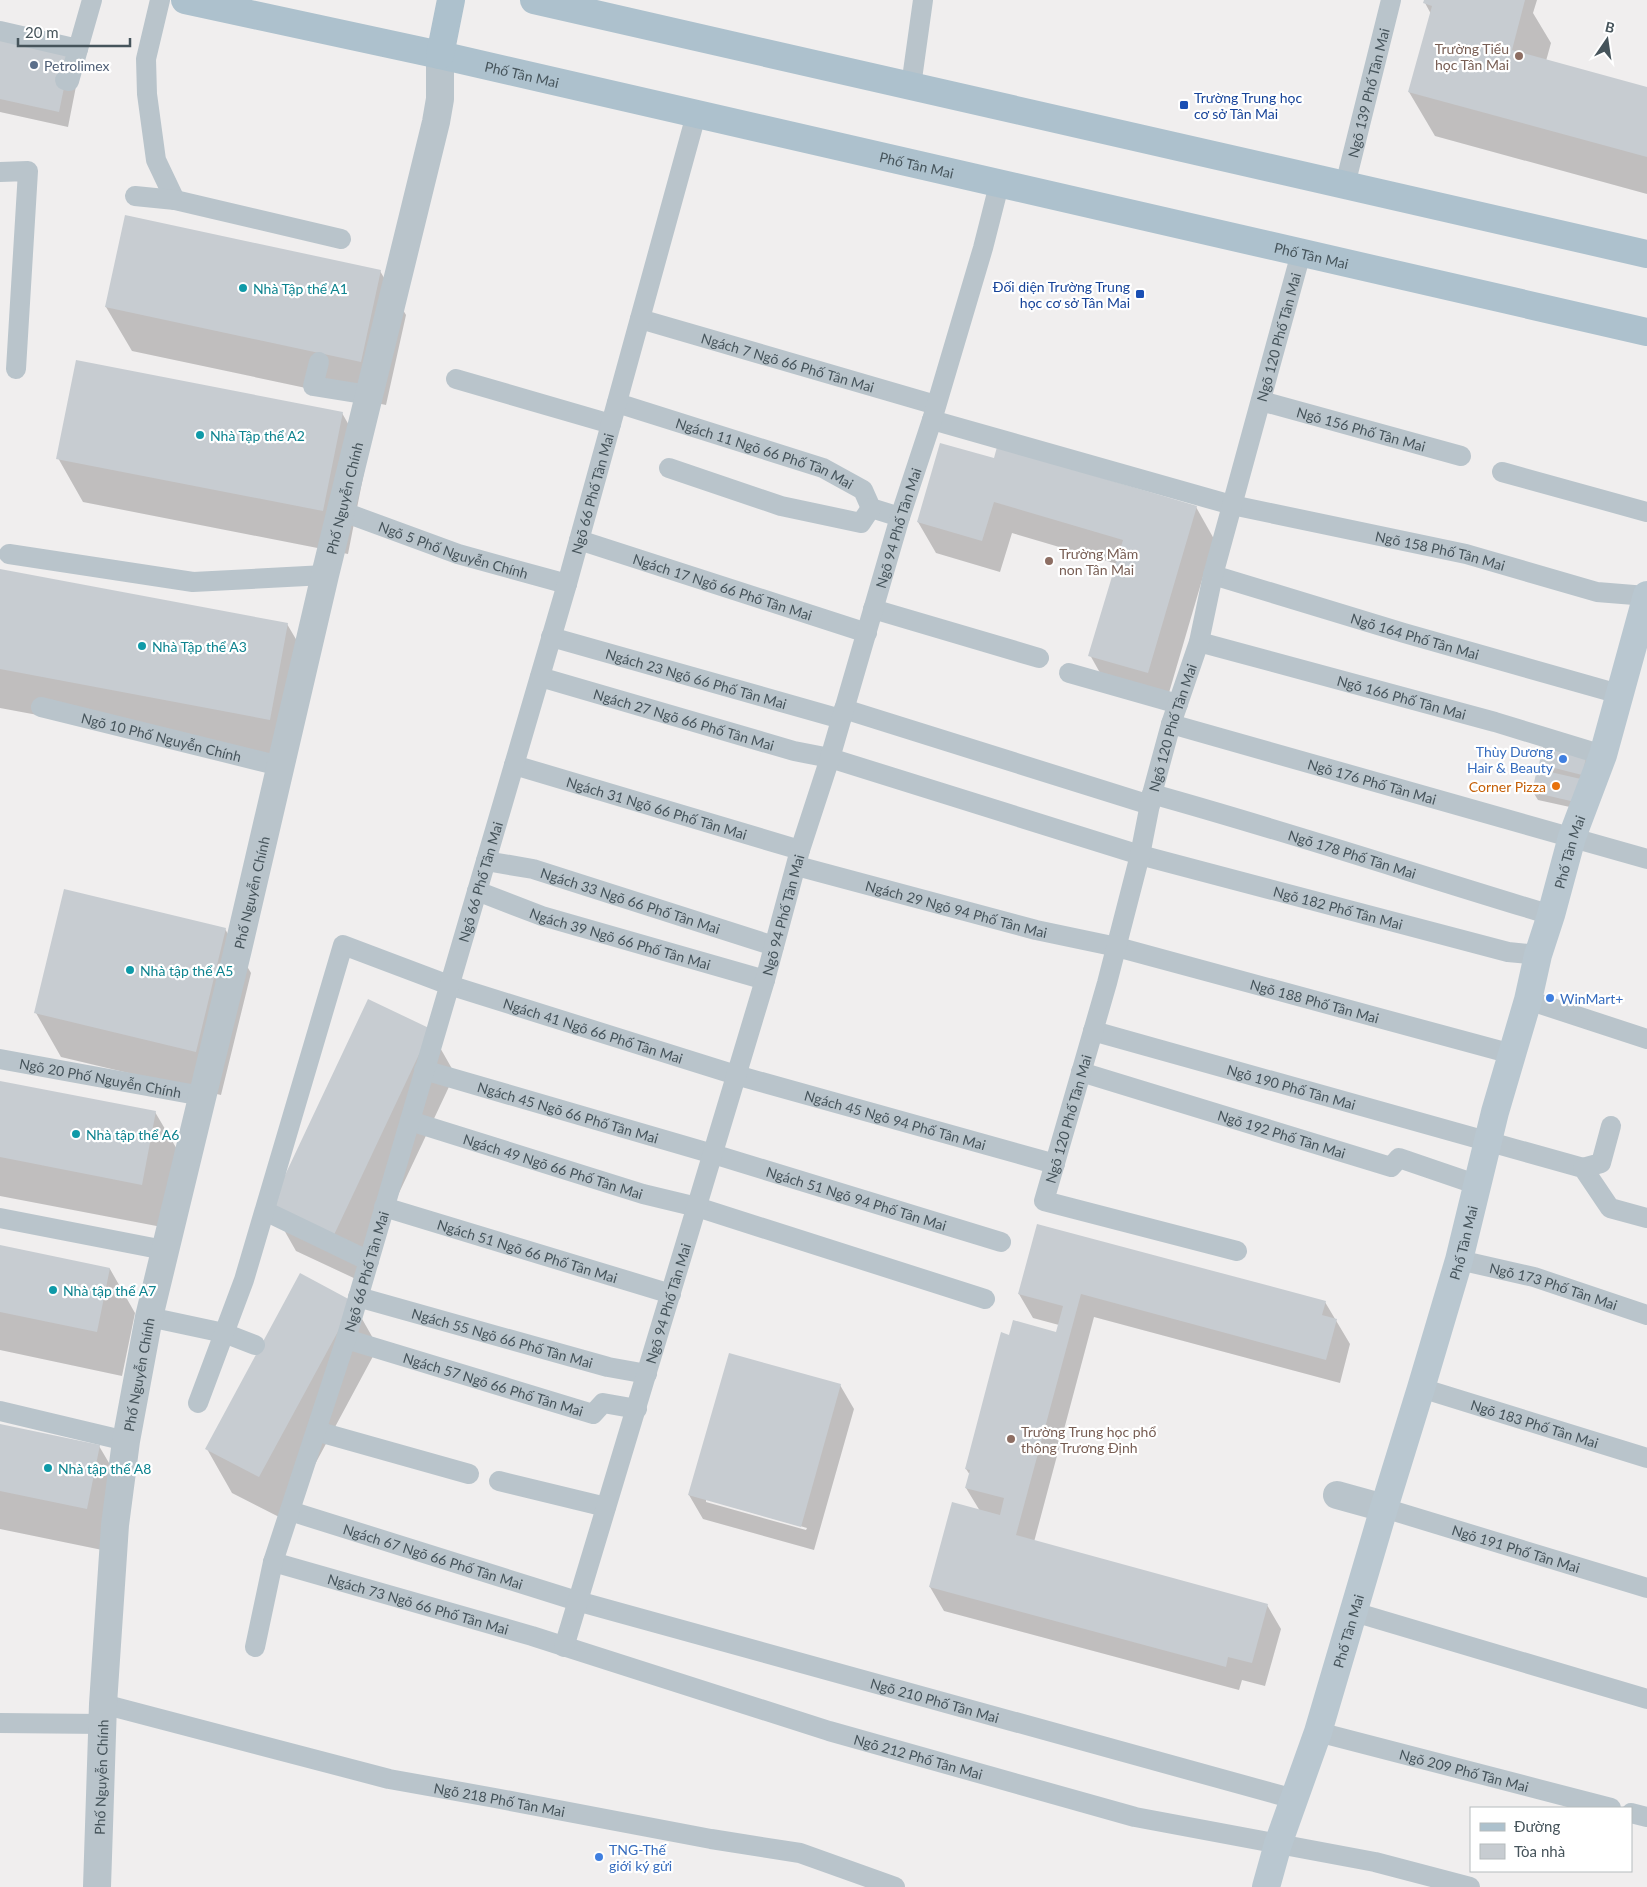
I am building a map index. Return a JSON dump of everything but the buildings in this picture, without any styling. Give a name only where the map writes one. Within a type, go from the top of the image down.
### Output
[{"type":"main road","name":"Phố Tân Mai","points":[[185,0],[440,55],[1647,332]]},
{"type":"main road","points":[[440,55],[451,0]]},
{"type":"main road","points":[[534,0],[1647,254]]},
{"type":"street","name":"Phố Nguyễn Chính","points":[[97,1887],[103,1714],[115,1525],[126,1441],[149,1317],[325,575],[436,122],[440,99],[440,55]]},
{"type":"street","name":"Phố Tân Mai","points":[[1266,1887],[1278,1844],[1318,1732],[1459,1260],[1495,1112],[1528,1000],[1538,955],[1552,915],[1572,837],[1603,755],[1647,595]]},
{"type":"street","points":[[1338,1495],[1384,1508]]},
{"type":"lane","points":[[66,80],[70,81],[92,0]]},
{"type":"lane","points":[[160,0],[146,59],[147,94],[156,160],[175,200]]},
{"type":"lane","points":[[911,86],[923,0]]},
{"type":"lane","name":"Ngõ 139 Phố Tân Mai","points":[[1345,185],[1391,0]]},
{"type":"lane","points":[[0,31],[78,49]]},
{"type":"lane","name":"Ngõ 66 Phố Tân Mai","points":[[255,1647],[273,1562],[346,1339],[540,677],[696,115]]},
{"type":"lane","points":[[0,172],[28,171],[16,369]]},
{"type":"lane","name":"Ngõ 94 Phố Tân Mai","points":[[564,1647],[765,980],[798,858],[830,758],[900,517],[934,413],[983,248],[999,184]]},
{"type":"lane","points":[[135,196],[175,200],[341,239]]},
{"type":"lane","name":"Ngõ 120 Phố Tân Mai","points":[[1237,1251],[1044,1201],[1117,947],[1140,855],[1151,799],[1171,724],[1198,642],[1213,575],[1301,254]]},
{"type":"lane","name":"Ngách 7 Ngõ 66 Phố Tân Mai","points":[[640,319],[1232,506]]},
{"type":"lane","points":[[319,362],[314,386],[369,395]]},
{"type":"lane","points":[[456,379],[611,424]]},
{"type":"lane","name":"Ngõ 156 Phố Tân Mai","points":[[1261,401],[1461,456]]},
{"type":"lane","name":"Ngách 11 Ngõ 66 Phố Tân Mai","points":[[617,403],[823,468],[863,490],[872,508]]},
{"type":"lane","points":[[669,468],[781,506],[861,523],[872,508],[900,517]]},
{"type":"lane","points":[[1502,472],[1647,512]]},
{"type":"lane","name":"Ngõ 158 Phố Tân Mai","points":[[1232,506],[1466,554],[1597,592],[1647,595]]},
{"type":"lane","name":"Ngõ 5 Phố Nguyễn Chính","points":[[341,511],[458,554],[567,584]]},
{"type":"lane","name":"Ngách 17 Ngõ 66 Phố Tân Mai","points":[[579,540],[867,633]]},
{"type":"lane","points":[[9,554],[193,582],[325,575]]},
{"type":"lane","name":"Ngõ 164 Phố Tân Mai","points":[[1213,575],[1404,633],[1619,694]]},
{"type":"lane","points":[[873,609],[1039,658]]},
{"type":"lane","name":"Ngách 23 Ngõ 66 Phố Tân Mai","points":[[551,637],[843,714],[1151,799]]},
{"type":"lane","name":"Ngõ 166 Phố Tân Mai","points":[[1198,642],[1495,722],[1603,755]]},
{"type":"lane","points":[[1069,673],[1178,704]]},
{"type":"lane","name":"Ngách 27 Ngõ 66 Phố Tân Mai","points":[[540,677],[794,750],[830,758],[1140,855]]},
{"type":"lane","name":"Ngõ 10 Phố Nguyễn Chính","points":[[42,707],[280,766]]},
{"type":"lane","name":"Ngõ 176 Phố Tân Mai","points":[[1171,724],[1647,859]]},
{"type":"lane","name":"Ngách 31 Ngõ 66 Phố Tân Mai","points":[[514,765],[798,858]]},
{"type":"lane","name":"Ngõ 178 Phố Tân Mai","points":[[1151,799],[1245,820],[1552,915]]},
{"type":"lane","name":"Ngõ 182 Phố Tân Mai","points":[[1140,855],[1508,952],[1538,955]]},
{"type":"lane","name":"Ngách 29 Ngõ 94 Phố Tân Mai","points":[[798,858],[1036,930],[1117,947]]},
{"type":"lane","name":"Ngách 33 Ngõ 66 Phố Tân Mai","points":[[486,861],[533,869],[774,946]]},
{"type":"lane","name":"Ngách 39 Ngõ 66 Phố Tân Mai","points":[[477,891],[542,916],[765,980]]},
{"type":"lane","name":"Ngách 41 Ngõ 66 Phố Tân Mai","points":[[265,1211],[343,945],[449,985],[736,1075]]},
{"type":"lane","name":"Ngõ 188 Phố Tân Mai","points":[[1117,947],[1512,1054]]},
{"type":"lane","points":[[1528,1000],[1647,1039]]},
{"type":"lane","name":"Ngõ 190 Phố Tân Mai","points":[[1093,1032],[1583,1168]]},
{"type":"lane","name":"Ngõ 20 Phố Nguyễn Chính","points":[[0,1059],[202,1096]]},
{"type":"lane","name":"Ngách 45 Ngõ 66 Phố Tân Mai","points":[[424,1070],[713,1154]]},
{"type":"lane","name":"Ngõ 192 Phố Tân Mai","points":[[1081,1072],[1390,1167],[1399,1158],[1478,1185]]},
{"type":"lane","name":"Ngách 45 Ngõ 94 Phố Tân Mai","points":[[736,1075],[1055,1164]]},
{"type":"lane","name":"Ngách 49 Ngõ 66 Phố Tân Mai","points":[[410,1121],[643,1194],[697,1207],[985,1298]]},
{"type":"lane","points":[[1611,1126],[1601,1163],[1583,1168],[1610,1208],[1647,1218]]},
{"type":"lane","name":"Ngách 51 Ngõ 94 Phố Tân Mai","points":[[713,1154],[1002,1242]]},
{"type":"lane","name":"Ngách 51 Ngõ 66 Phố Tân Mai","points":[[384,1207],[671,1294]]},
{"type":"lane","points":[[198,1402],[244,1280],[265,1211],[369,1261]]},
{"type":"lane","points":[[0,1218],[164,1250]]},
{"type":"lane","name":"Ngõ 173 Phố Tân Mai","points":[[1459,1260],[1534,1277],[1647,1315]]},
{"type":"lane","name":"Ngách 55 Ngõ 66 Phố Tân Mai","points":[[358,1297],[608,1367],[647,1374]]},
{"type":"lane","points":[[149,1317],[224,1333],[255,1345]]},
{"type":"lane","name":"Ngách 57 Ngõ 66 Phố Tân Mai","points":[[346,1339],[593,1414],[603,1403],[637,1409]]},
{"type":"lane","name":"Ngõ 183 Phố Tân Mai","points":[[1421,1388],[1647,1458]]},
{"type":"lane","points":[[0,1411],[126,1441]]},
{"type":"lane","points":[[316,1431],[469,1474]]},
{"type":"lane","points":[[499,1481],[606,1507]]},
{"type":"lane","name":"Ngõ 191 Phố Tân Mai","points":[[1384,1508],[1647,1588]]},
{"type":"lane","name":"Ngách 67 Ngõ 66 Phố Tân Mai","points":[[290,1511],[577,1601]]},
{"type":"lane","name":"Ngách 73 Ngõ 66 Phố Tân Mai","points":[[273,1562],[564,1647]]},
{"type":"lane","name":"Ngõ 210 Phố Tân Mai","points":[[577,1601],[1294,1799]]},
{"type":"lane","points":[[1354,1612],[1647,1699]]},
{"type":"lane","name":"Ngõ 212 Phố Tân Mai","points":[[564,1647],[829,1731],[1125,1814],[1375,1862],[1470,1887]]},
{"type":"lane","name":"Ngõ 218 Phố Tân Mai","points":[[0,1723],[103,1714],[388,1779],[504,1799],[711,1839],[800,1853],[895,1887]]},
{"type":"lane","name":"Ngõ 209 Phố Tân Mai","points":[[1318,1732],[1608,1807]]},
{"type":"lane","points":[[1632,1813],[1647,1818]]},
{"type":"place","name":"Trường Tiểu học Tân Mai","points":[[1519,56]]},
{"type":"place","name":"Petrolimex","points":[[34,65]]},
{"type":"place","name":"Trường Trung học cơ sở Tân Mai","points":[[1184,105]]},
{"type":"place","name":"Nhà Tập thể A1","points":[[243,288]]},
{"type":"place","name":"Đối diện Trường Trung học cơ sở Tân Mai","points":[[1140,294]]},
{"type":"place","name":"Nhà Tập thể A2","points":[[200,435]]},
{"type":"place","name":"Trường Mầm non Tân Mai","points":[[1049,561]]},
{"type":"place","name":"Nhà Tập thể A3","points":[[142,646]]},
{"type":"place","name":"Thùy Dương Hair & Beauty","points":[[1563,759]]},
{"type":"place","name":"Corner Pizza","points":[[1556,786]]},
{"type":"place","name":"Nhà tập thể A5","points":[[130,970]]},
{"type":"place","name":"WinMart+","points":[[1550,998]]},
{"type":"place","name":"Nhà tập thể A6","points":[[76,1134]]},
{"type":"place","name":"Nhà tập thể A7","points":[[53,1290]]},
{"type":"place","name":"Trường Trung học phổ thông Trương Định","points":[[1011,1439]]},
{"type":"place","name":"Nhà tập thể A8","points":[[48,1468]]},
{"type":"place","name":"TNG-Thế giới ký gửi","points":[[599,1857]]}]
